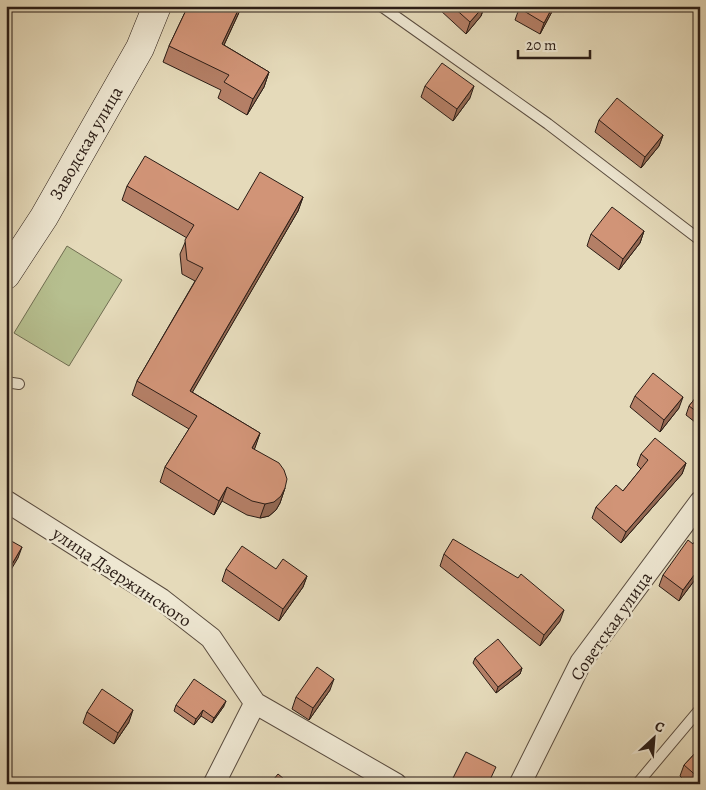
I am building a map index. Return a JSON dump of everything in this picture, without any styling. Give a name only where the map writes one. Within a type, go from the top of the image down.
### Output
[{"type":"street","name":"Заводская улица","points":[[6,275],[44,217],[140,48],[157,6]]},
{"type":"street","name":"улица Дзержинского","points":[[6,501],[161,599],[211,638],[255,703],[396,784]]},
{"type":"street","name":"Советская улица","points":[[520,784],[581,662],[700,502]]},
{"type":"street","points":[[214,784],[255,703]]},
{"type":"lane","points":[[381,6],[548,124],[700,240]]},
{"type":"lane","points":[[6,382],[19,384]]},
{"type":"lane","points":[[637,784],[700,709]]},
{"type":"green space","points":[[67,246],[122,280],[69,366],[14,333]]},
{"type":"building","points":[[188,6],[240,6],[222,44],[269,72],[253,99],[224,82],[229,75],[169,46]]},
{"type":"building","points":[[452,6],[484,6],[470,22]]},
{"type":"building","points":[[520,6],[553,6],[544,23],[519,8]]},
{"type":"building","points":[[442,63],[474,86],[457,109],[425,86]]},
{"type":"building","points":[[617,98],[663,135],[645,157],[599,120]]},
{"type":"building","points":[[145,156],[238,210],[260,172],[303,197],[190,391],[260,433],[252,448],[279,463],[287,479],[281,496],[274,502],[265,504],[252,501],[227,487],[219,501],[165,467],[197,416],[137,381],[203,268],[187,260],[185,240],[194,225],[127,186]]},
{"type":"building","points":[[612,207],[644,231],[623,259],[591,234]]},
{"type":"building","points":[[653,373],[683,397],[664,420],[635,396]]},
{"type":"building","points":[[700,392],[700,414],[689,406]]},
{"type":"building","points":[[655,438],[686,463],[626,532],[596,507],[616,485],[623,491],[648,460],[641,454]]},
{"type":"building","points":[[700,534],[700,567],[683,590],[663,575],[688,540],[693,544]]},
{"type":"building","points":[[6,538],[22,547],[8,571],[6,570]]},
{"type":"building","points":[[453,539],[518,578],[521,574],[564,610],[544,635],[444,554]]},
{"type":"building","points":[[242,546],[276,569],[283,559],[307,576],[283,609],[226,569]]},
{"type":"building","points":[[498,639],[522,668],[498,687],[475,658]]},
{"type":"building","points":[[317,667],[334,679],[313,708],[296,697]]},
{"type":"building","points":[[194,679],[226,701],[214,718],[203,710],[196,719],[176,705]]},
{"type":"building","points":[[102,689],[133,710],[118,733],[87,712]]},
{"type":"building","points":[[700,748],[700,779],[684,765]]},
{"type":"building","points":[[466,752],[496,767],[488,784],[450,784]]},
{"type":"building","points":[[278,774],[290,784],[270,784]]}]
